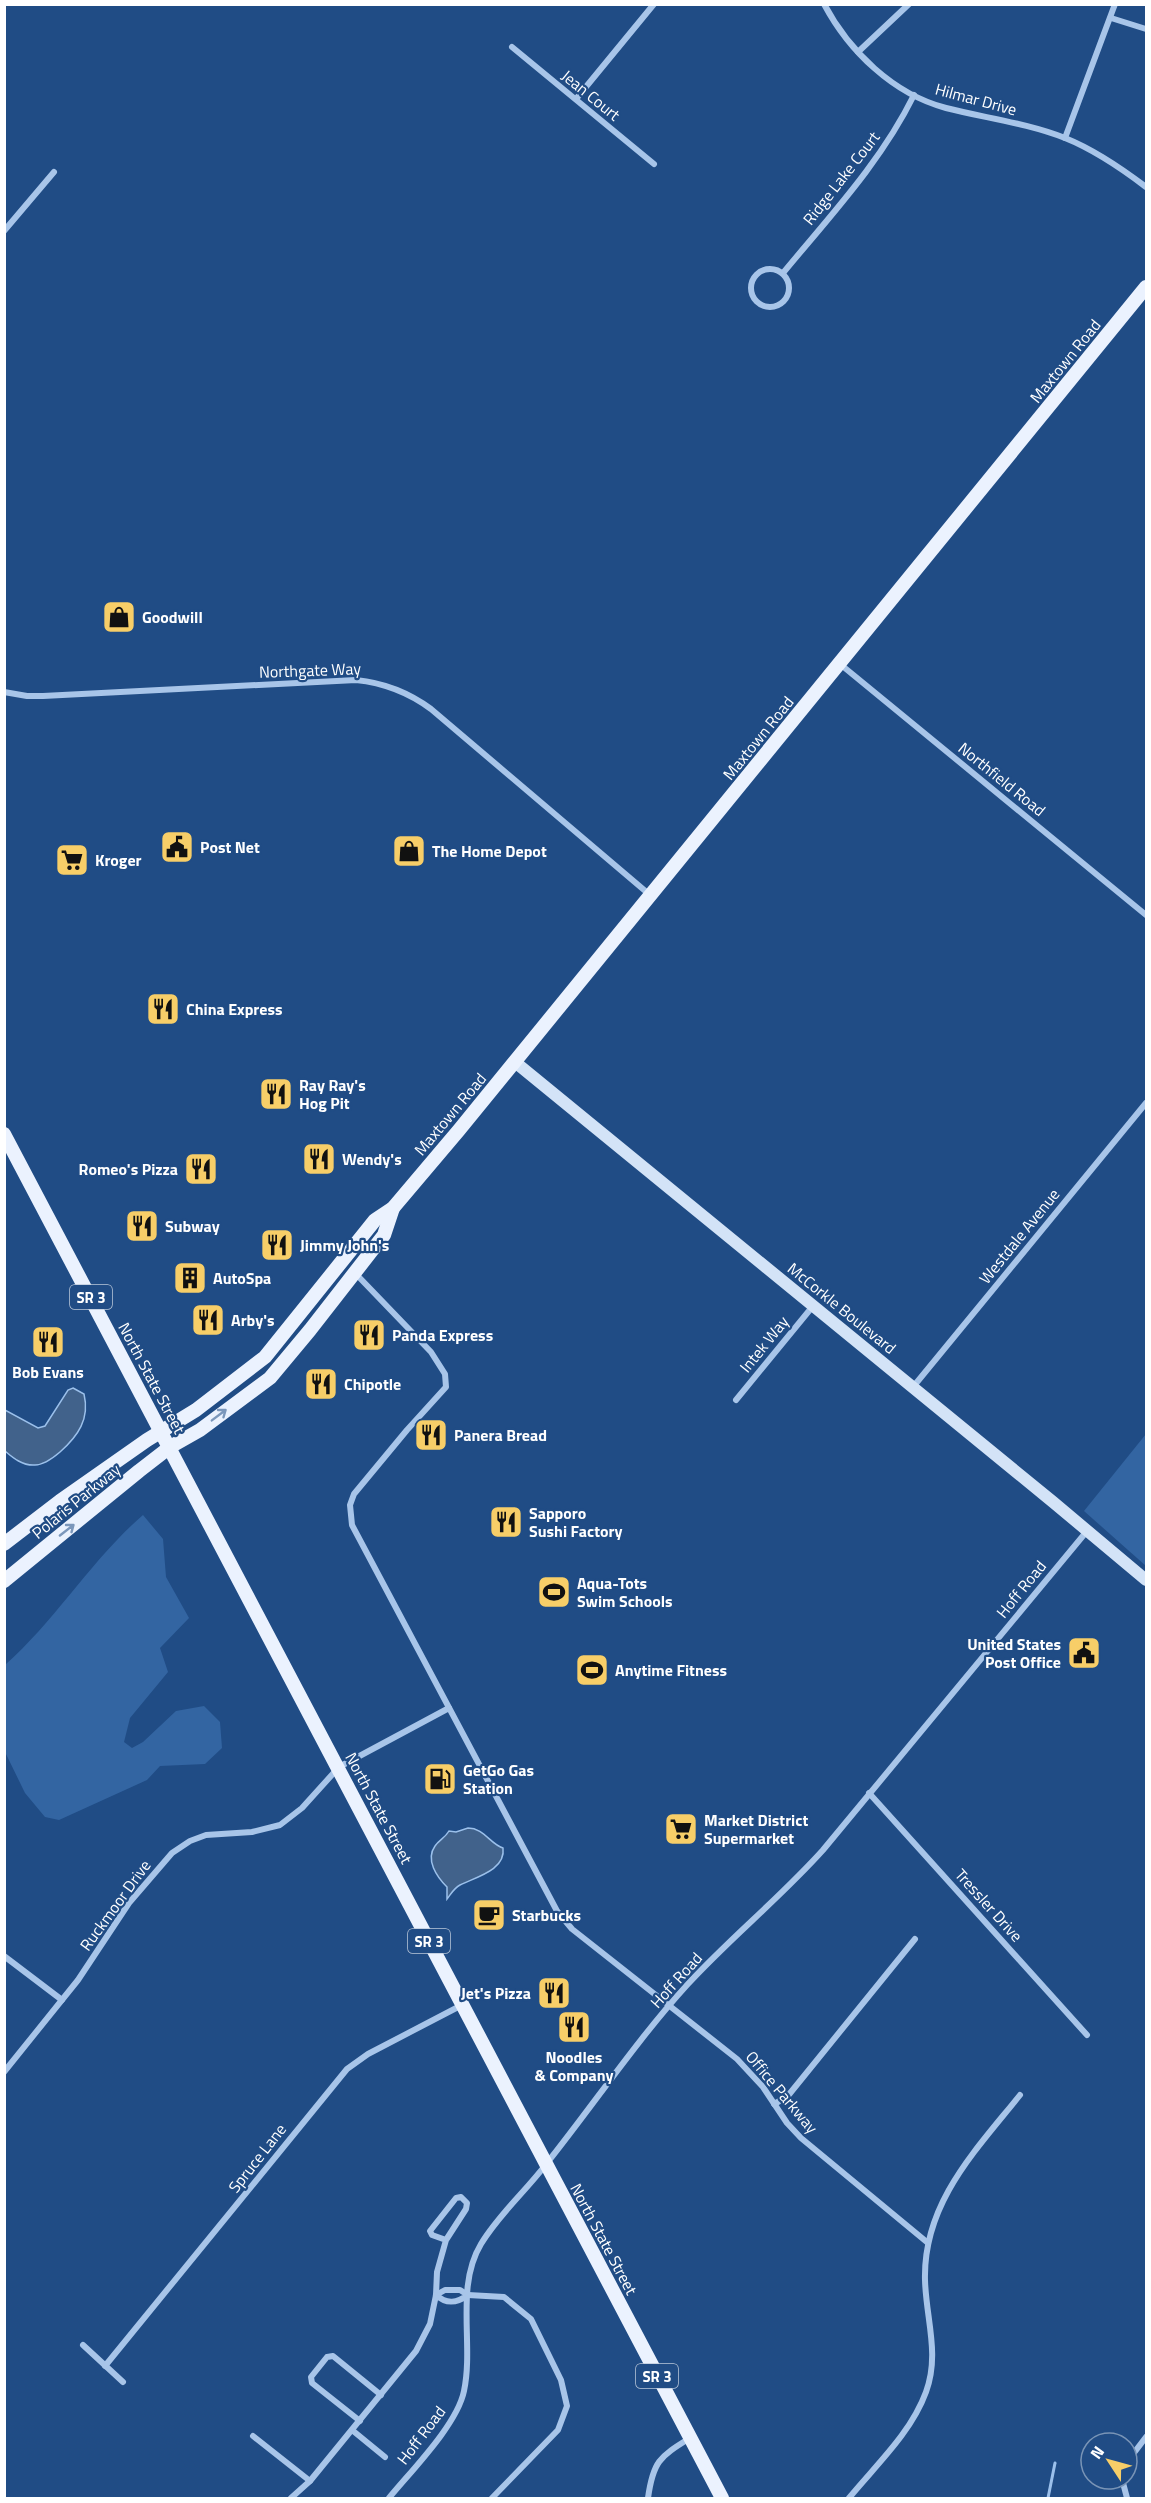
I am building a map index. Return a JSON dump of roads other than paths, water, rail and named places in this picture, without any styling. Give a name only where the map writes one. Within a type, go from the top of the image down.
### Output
[{"type":"main road","name":"Maxtown Road","points":[[162,1431],[196,1410],[265,1357],[375,1220],[393,1208],[515,1062],[1146,287]]},
{"type":"main road","name":"North State Street","points":[[4,1134],[339,1767],[722,2499]]},
{"type":"main road","name":"Maxtown Road","points":[[170,1447],[200,1430],[270,1378],[384,1235],[393,1208]]},
{"type":"main road","points":[[310,1330],[309,1319],[345,1268],[346,1256]]},
{"type":"main road","name":"Polaris Parkway","points":[[4,1544],[60,1501],[162,1431]]},
{"type":"main road","name":"Polaris Parkway","points":[[4,1581],[170,1447]]},
{"type":"street","points":[[576,99],[654,4]]},
{"type":"street","name":"Hilmar Drive","points":[[824,4],[842,33],[858,52],[875,69],[914,95],[943,107],[1011,122],[1065,138],[1096,152],[1146,187]]},
{"type":"street","points":[[858,52],[909,4]]},
{"type":"street","points":[[1065,138],[1115,4]]},
{"type":"street","points":[[1111,18],[1146,29]]},
{"type":"street","name":"Jean Court","points":[[512,46],[654,164]]},
{"type":"street","name":"Ridge Lake Court","points":[[783,273],[879,156],[914,95]]},
{"type":"street","points":[[4,231],[54,172]]},
{"type":"street","points":[[772,270],[783,273],[788,284],[787,296],[782,303],[775,307],[761,304],[752,295],[751,287],[754,279],[764,271],[772,270]]},
{"type":"street","name":"Northfield Road","points":[[840,664],[1146,915]]},
{"type":"street","name":"Northgate Way","points":[[4,692],[43,696],[356,680],[389,686],[405,692],[431,709],[651,895]]},
{"type":"street","name":"McCorkle Boulevard","points":[[515,1062],[1088,1530],[1146,1580]]},
{"type":"street","name":"Westdale Avenue","points":[[913,1387],[1146,1103]]},
{"type":"street","name":"Office Parkway","points":[[354,1272],[431,1352],[445,1374],[446,1387],[360,1488],[350,1505],[352,1525],[557,1911],[572,1929],[737,2059],[758,2080],[801,2138],[928,2243]]},
{"type":"street","name":"Intek Way","points":[[736,1400],[813,1306]]},
{"type":"street","name":"Hoff Road","points":[[389,2499],[449,2424],[464,2393],[467,2366],[469,2274],[480,2246],[520,2192],[546,2166],[670,2006],[733,1939],[798,1878],[823,1851],[1088,1530]]},
{"type":"street","name":"Ruckmoor Drive","points":[[4,2072],[62,2000],[129,1903],[171,1853],[190,1840],[206,1835],[252,1833],[280,1825],[302,1808],[339,1767],[449,1708]]},
{"type":"street","name":"Tressler Drive","points":[[869,1793],[1087,2036]]},
{"type":"street","points":[[774,2104],[787,2097],[915,1939]]},
{"type":"street","points":[[4,1956],[62,2000]]},
{"type":"street","name":"Spruce Lane","points":[[105,2366],[346,2069],[368,2054],[462,2004]]},
{"type":"street","points":[[849,2499],[909,2426],[927,2391],[933,2357],[925,2279],[928,2243],[942,2201],[952,2182],[1020,2095]]},
{"type":"street","points":[[291,2499],[310,2481],[416,2351],[430,2324],[436,2295],[437,2272],[446,2240],[466,2209],[467,2204],[461,2197],[456,2198],[430,2231],[432,2235],[446,2240]]},
{"type":"street","points":[[436,2295],[445,2290],[460,2290],[468,2295],[504,2298],[531,2319],[561,2380],[567,2406],[558,2430],[492,2499]]},
{"type":"street","points":[[436,2295],[442,2301],[458,2302],[468,2295]]},
{"type":"street","points":[[86,2347],[123,2382]]},
{"type":"street","points":[[360,2421],[312,2384],[310,2377],[327,2357],[333,2356],[381,2395]]},
{"type":"street","points":[[352,2430],[385,2457]]},
{"type":"street","points":[[253,2436],[310,2481]]},
{"type":"street","points":[[648,2499],[655,2468],[663,2454],[690,2438]]},
{"type":"waterway","points":[[1048,2498],[1055,2463]]},
{"type":"place","name":"Goodwill","points":[[119,617]]},
{"type":"place","name":"Post Net","points":[[177,847]]},
{"type":"place","name":"The Home Depot","points":[[409,851]]},
{"type":"place","name":"Kroger","points":[[72,860]]},
{"type":"place","name":"China Express","points":[[163,1009]]},
{"type":"place","name":"Ray Ray's Hog Pit","points":[[276,1094]]},
{"type":"place","name":"Wendy's","points":[[319,1159]]},
{"type":"place","name":"Romeo's Pizza","points":[[201,1169]]},
{"type":"place","name":"Subway","points":[[142,1226]]},
{"type":"place","name":"Jimmy John's","points":[[277,1245]]},
{"type":"place","name":"AutoSpa","points":[[190,1278]]},
{"type":"place","name":"Arby's","points":[[208,1320]]},
{"type":"place","name":"Panda Express","points":[[369,1335]]},
{"type":"place","name":"Bob Evans","points":[[48,1342]]},
{"type":"place","name":"Chipotle","points":[[321,1384]]},
{"type":"place","name":"Panera Bread","points":[[431,1435]]},
{"type":"place","name":"Sapporo Sushi Factory","points":[[506,1522]]},
{"type":"place","name":"Aqua-Tots Swim Schools","points":[[554,1592]]},
{"type":"place","name":"United States Post Office","points":[[1084,1653]]},
{"type":"place","name":"Anytime Fitness","points":[[592,1670]]},
{"type":"place","name":"GetGo Gas Station","points":[[440,1779]]},
{"type":"place","name":"Market District Supermarket","points":[[681,1829]]},
{"type":"place","name":"Starbucks","points":[[489,1915]]},
{"type":"place","name":"Jet's Pizza","points":[[554,1993]]},
{"type":"place","name":"Noodles & Company","points":[[574,2027]]}]
